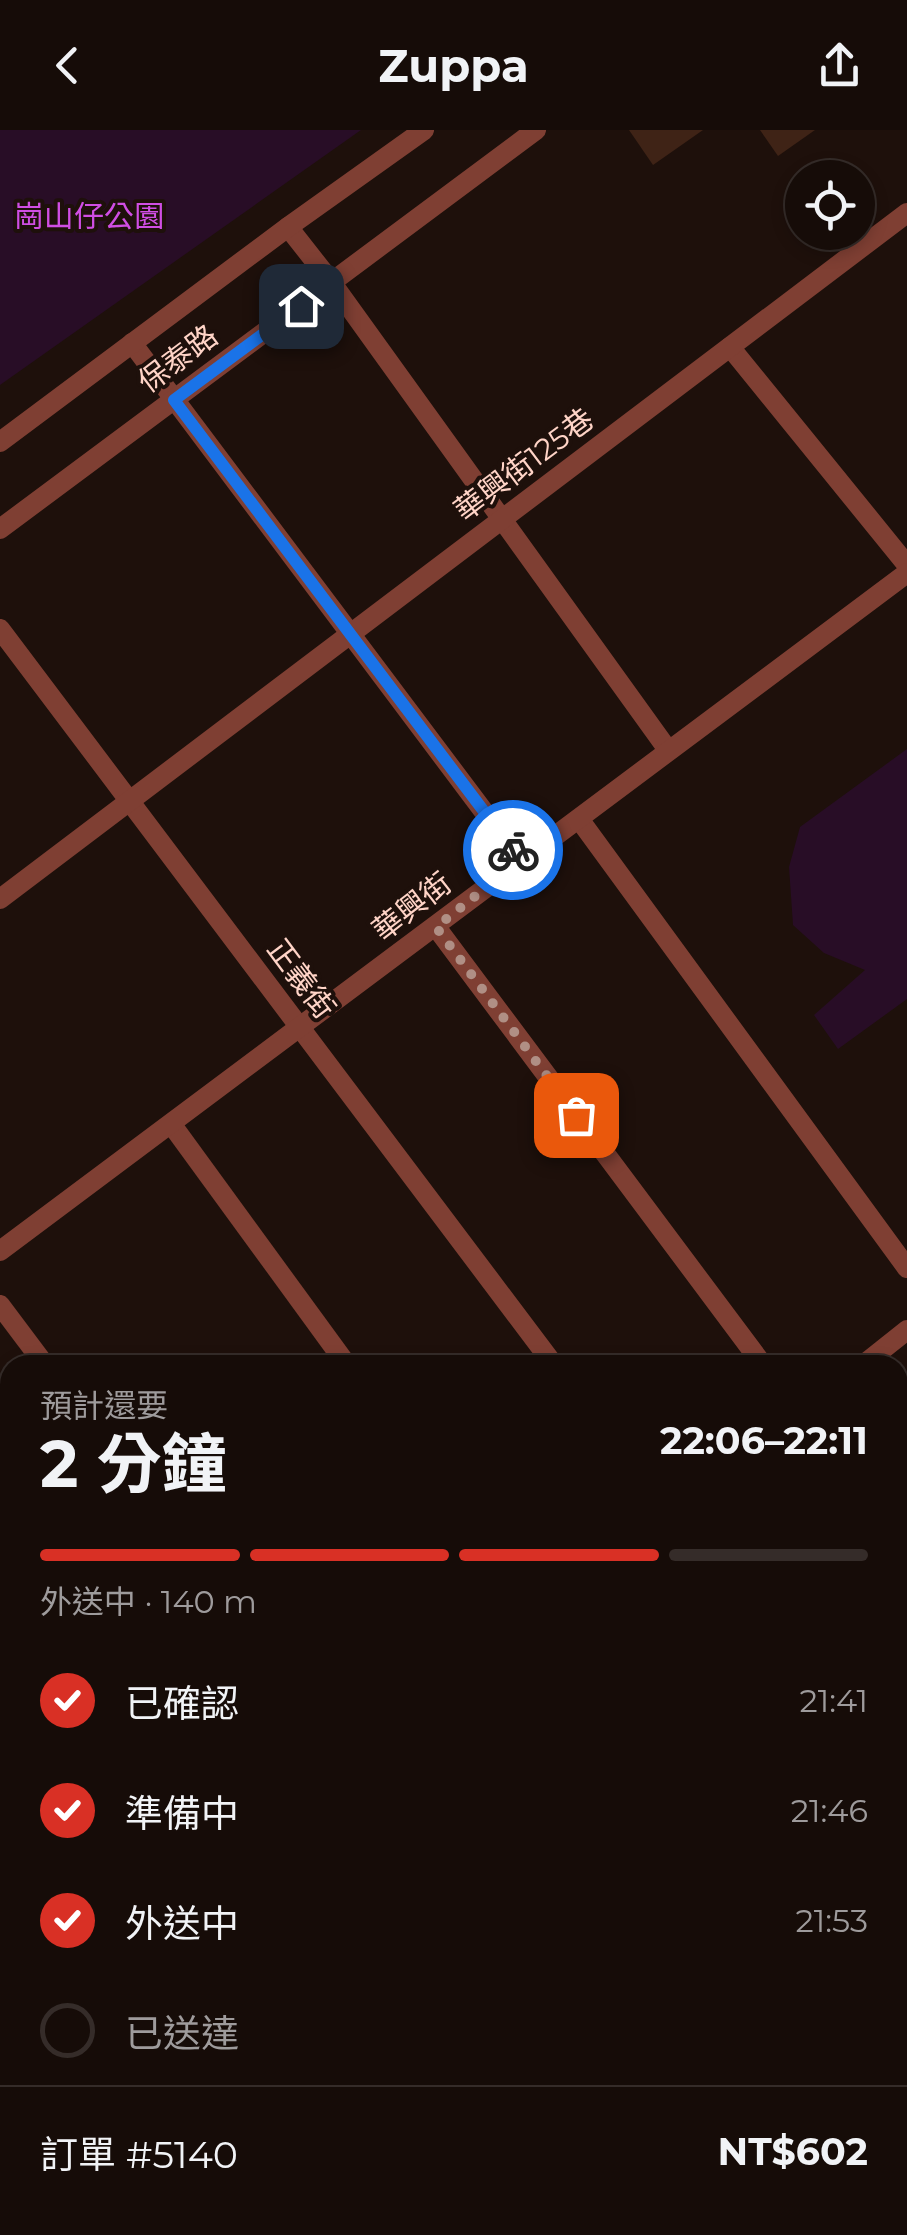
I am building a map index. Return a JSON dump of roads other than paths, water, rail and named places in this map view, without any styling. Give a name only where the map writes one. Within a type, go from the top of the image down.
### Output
[{"type":"street","name":"保泰路","points":[[0,442],[424,130]]},
{"type":"street","name":"保泰路","points":[[0,529],[536,130]]},
{"type":"street","name":"華興街125巷","points":[[0,898],[907,213]]},
{"type":"street","points":[[288,227],[668,750]]},
{"type":"street","points":[[132,343],[521,860]]},
{"type":"street","points":[[730,347],[907,565]]},
{"type":"street","name":"華興街","points":[[0,1251],[907,573]]},
{"type":"street","name":"正義街","points":[[0,629],[546,1355]]},
{"type":"street","points":[[579,819],[907,1268]]},
{"type":"street","points":[[436,927],[757,1355]]},
{"type":"street","points":[[172,1126],[340,1355]]},
{"type":"street","points":[[0,1304],[38,1355]]},
{"type":"street","points":[[876,1355],[907,1330]]},
{"type":"park label","name":"崗山仔公園","points":[[89,217]]}]
